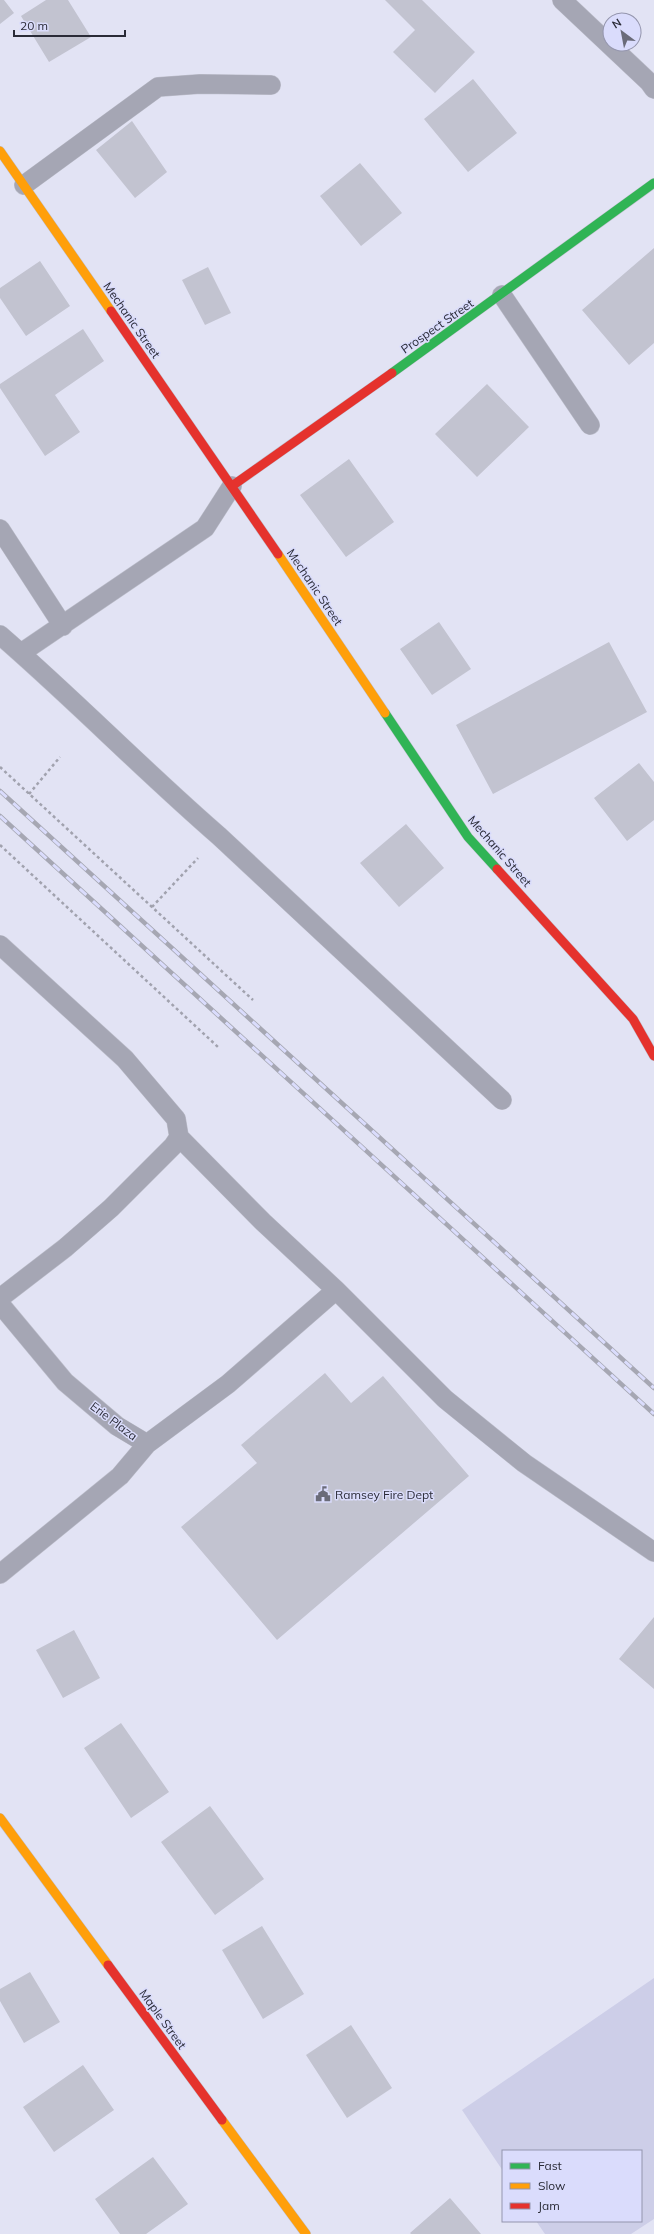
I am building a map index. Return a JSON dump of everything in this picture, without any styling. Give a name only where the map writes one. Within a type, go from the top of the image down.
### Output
[{"type":"street","name":"Mechanic Street","points":[[0,151],[232,486],[468,837],[633,1019],[654,1056]]},
{"type":"street","name":"Prospect Street","points":[[232,486],[502,295],[654,183]]},
{"type":"street","name":"Maple Street","points":[[0,1818],[306,2234]]},
{"type":"lane","points":[[562,0],[652,83]]},
{"type":"lane","points":[[24,185],[158,87],[200,84],[271,85]]},
{"type":"lane","points":[[502,295],[590,425]]},
{"type":"lane","points":[[21,653],[63,626],[205,528],[232,486]]},
{"type":"lane","points":[[0,529],[63,626]]},
{"type":"lane","points":[[0,636],[21,653],[177,800],[219,836],[502,1100]]},
{"type":"lane","points":[[0,945],[125,1059],[176,1119],[179,1137],[263,1222],[336,1290],[445,1399],[524,1463],[654,1552]]},
{"type":"lane","points":[[0,1298],[65,1248],[111,1208],[173,1146],[179,1137]]},
{"type":"lane","points":[[146,1444],[228,1384],[336,1290]]},
{"type":"lane","name":"Erie Plaza","points":[[0,1304],[65,1382],[117,1426],[146,1444],[120,1476],[0,1574]]},
{"type":"path","points":[[29,794],[60,757]]},
{"type":"path","points":[[0,767],[253,1000]]},
{"type":"path","points":[[152,907],[219,836]]},
{"type":"path","points":[[0,845],[218,1047]]},
{"type":"shaded area","points":[[654,1978],[654,2219],[631,2234],[545,2234],[537,2222],[642,2222],[642,2150],[502,2150],[502,2170],[462,2110]]},
{"type":"building","points":[[0,0],[4,0],[14,13],[0,24]]},
{"type":"building","points":[[46,0],[68,0],[91,37],[49,62],[21,16]]},
{"type":"building","points":[[385,0],[422,0],[475,52],[435,93],[393,52],[415,30]]},
{"type":"building","points":[[473,79],[517,133],[468,172],[424,119]]},
{"type":"building","points":[[132,121],[167,172],[135,198],[96,150]]},
{"type":"building","points":[[360,163],[402,213],[361,246],[320,196]]},
{"type":"building","points":[[654,248],[654,343],[629,365],[582,310]]},
{"type":"building","points":[[40,261],[70,306],[26,336],[0,298],[0,288]]},
{"type":"building","points":[[208,267],[231,313],[205,325],[182,280]]},
{"type":"building","points":[[83,329],[104,361],[55,395],[80,432],[45,456],[0,388],[0,384]]},
{"type":"building","points":[[487,384],[529,427],[477,477],[435,434]]},
{"type":"building","points":[[349,459],[394,522],[346,557],[300,495]]},
{"type":"building","points":[[439,622],[471,669],[432,695],[400,649]]},
{"type":"building","points":[[609,642],[647,712],[493,794],[456,725]]},
{"type":"building","points":[[639,763],[654,782],[654,820],[627,841],[594,798]]},
{"type":"building","points":[[406,824],[444,868],[399,907],[360,863]]},
{"type":"building","points":[[325,1373],[351,1403],[383,1376],[469,1476],[277,1640],[181,1527],[257,1463],[241,1445]]},
{"type":"building","points":[[654,1617],[654,1689],[619,1659]]},
{"type":"building","points":[[74,1630],[100,1678],[63,1698],[36,1650]]},
{"type":"building","points":[[121,1723],[169,1792],[131,1818],[84,1748]]},
{"type":"building","points":[[210,1806],[264,1879],[215,1915],[161,1842]]},
{"type":"building","points":[[262,1926],[304,1994],[263,2019],[222,1950]]},
{"type":"building","points":[[30,1972],[60,2022],[24,2043],[0,2001],[0,1989]]},
{"type":"building","points":[[351,2025],[392,2088],[347,2118],[306,2055]]},
{"type":"building","points":[[83,2065],[114,2110],[54,2152],[23,2107]]},
{"type":"building","points":[[153,2157],[188,2204],[146,2234],[120,2234],[95,2199]]},
{"type":"building","points":[[450,2198],[481,2234],[410,2233]]},
{"type":"railway","points":[[0,791],[654,1388]]},
{"type":"railway","points":[[0,816],[654,1414]]},
{"type":"traffic: fast","points":[[392,373],[654,183]]},
{"type":"traffic: fast","points":[[385,713],[468,837],[497,869]]},
{"type":"traffic: slow","points":[[0,151],[111,311]]},
{"type":"traffic: slow","points":[[278,554],[385,713]]},
{"type":"traffic: slow","points":[[0,1818],[108,1965]]},
{"type":"traffic: slow","points":[[222,2120],[306,2234]]},
{"type":"traffic: jam","points":[[111,311],[278,554]]},
{"type":"traffic: jam","points":[[232,486],[392,373]]},
{"type":"traffic: jam","points":[[497,869],[633,1019],[654,1056]]},
{"type":"traffic: jam","points":[[108,1965],[222,2120]]},
{"type":"place","name":"Ramsey Fire Dept","points":[[323,1494]]}]
